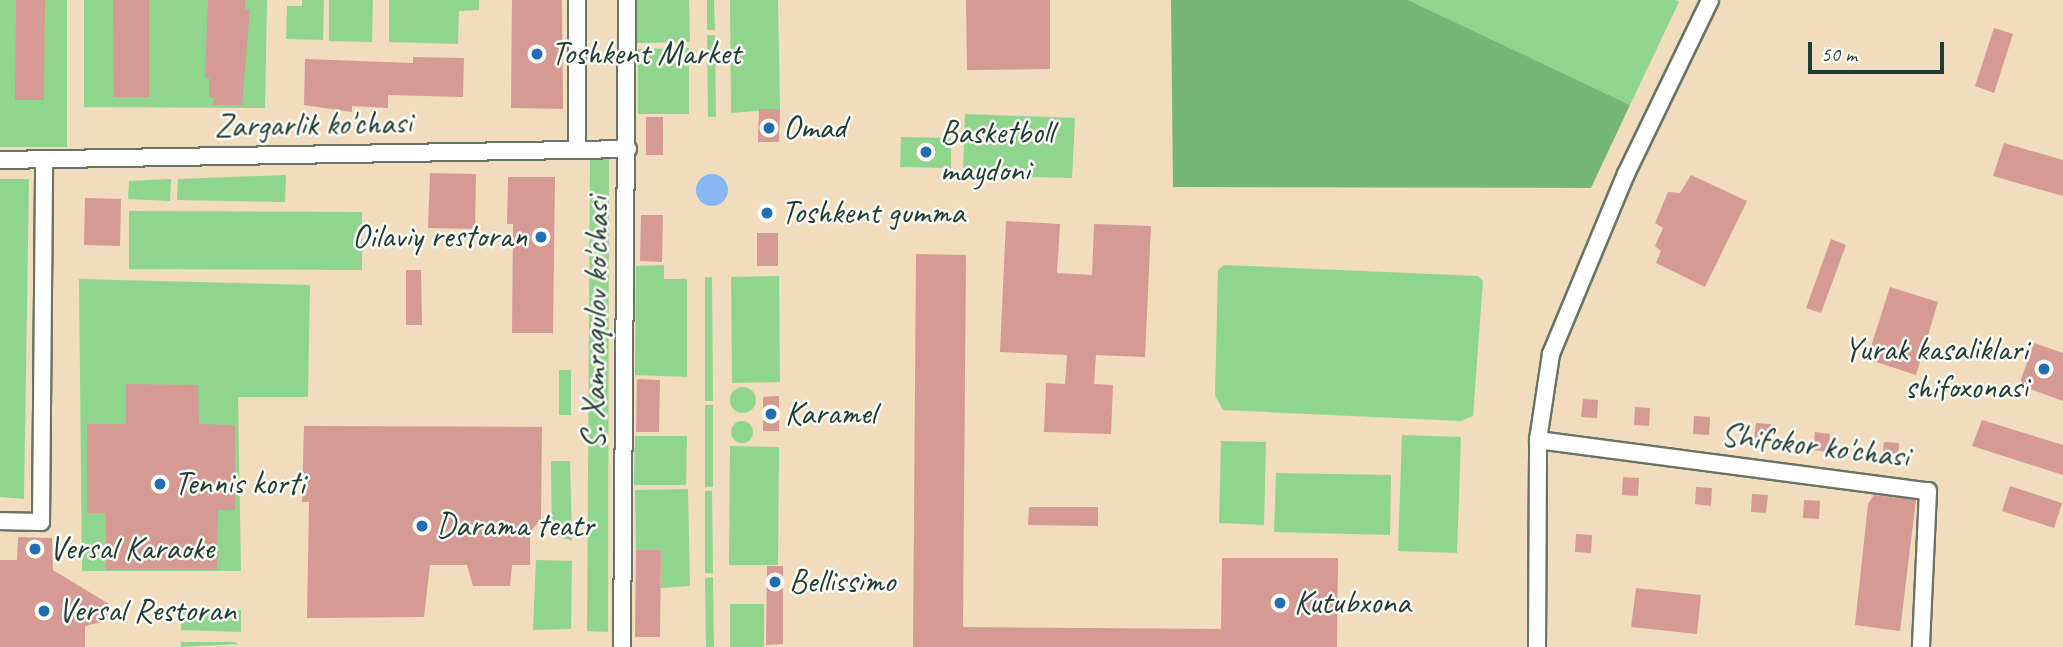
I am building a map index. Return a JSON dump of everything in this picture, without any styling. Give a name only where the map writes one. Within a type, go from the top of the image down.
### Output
[{"type":"street","points":[[577,0],[577,150]]},
{"type":"street","name":"S. Xamraqulov ko'chasi","points":[[622,647],[628,149],[627,0]]},
{"type":"street","points":[[1537,647],[1538,440],[1551,354],[1626,174],[1710,0]]},
{"type":"street","name":"Zargarlik ko'chasi","points":[[0,160],[628,149]]},
{"type":"street","points":[[0,521],[41,522],[44,159]]},
{"type":"street","name":"Shifokor ko'chasi","points":[[1538,440],[1928,491],[1921,647]]},
{"type":"green space","points":[[0,0],[67,0],[67,147],[0,147]]},
{"type":"green space","points":[[84,0],[267,0],[265,108],[84,107]]},
{"type":"green space","points":[[302,0],[324,0],[323,40],[286,39],[287,6],[302,6]]},
{"type":"green space","points":[[329,0],[373,0],[372,42],[329,41]]},
{"type":"green space","points":[[389,0],[479,0],[479,10],[459,11],[458,44],[389,42]]},
{"type":"green space","points":[[637,0],[689,0],[690,42],[637,43]]},
{"type":"green space","points":[[707,0],[714,0],[715,30],[707,30]]},
{"type":"green space","points":[[730,0],[778,0],[780,109],[731,113]]},
{"type":"green space","points":[[1171,0],[1408,0],[1630,105],[1591,188],[1173,187]]},
{"type":"green space","points":[[1408,0],[1675,0],[1679,2],[1630,105]]},
{"type":"green space","points":[[707,35],[715,35],[716,117],[708,117]]},
{"type":"green space","points":[[689,48],[689,114],[638,114],[638,49]]},
{"type":"green space","points":[[965,114],[1075,118],[1072,178],[963,175]]},
{"type":"green space","name":"Basketboll maydoni","points":[[901,137],[951,138],[951,168],[900,167]]},
{"type":"green space","points":[[609,158],[608,632],[587,631],[590,159]]},
{"type":"green space","points":[[286,175],[285,202],[177,200],[178,179]]},
{"type":"green space","points":[[0,179],[29,179],[24,499],[0,497]]},
{"type":"green space","points":[[171,179],[170,201],[128,199],[129,181]]},
{"type":"green space","points":[[129,211],[362,212],[362,270],[129,269]]},
{"type":"green space","points":[[664,265],[664,279],[687,279],[687,377],[635,375],[636,266]]},
{"type":"green space","points":[[1224,265],[1478,276],[1483,281],[1473,416],[1461,421],[1223,410],[1215,395],[1218,270]]},
{"type":"green space","points":[[779,276],[780,382],[732,383],[731,277]]},
{"type":"green space","points":[[705,277],[712,277],[713,401],[705,401]]},
{"type":"green space","name":"Tennis korti","points":[[79,279],[310,285],[308,397],[238,397],[241,571],[82,571]]},
{"type":"green space","points":[[559,370],[571,370],[571,415],[559,415]]},
{"type":"green space","points":[[743,387],[752,391],[756,400],[752,409],[743,413],[734,409],[730,400],[734,391]]},
{"type":"green space","points":[[705,405],[713,405],[713,487],[705,487]]},
{"type":"green space","points":[[742,421],[750,424],[753,432],[750,440],[742,443],[734,440],[731,432],[734,424]]},
{"type":"green space","points":[[1402,435],[1461,437],[1457,553],[1398,551]]},
{"type":"green space","points":[[635,436],[687,436],[686,485],[634,485]]},
{"type":"green space","points":[[1221,441],[1266,442],[1264,525],[1219,523]]},
{"type":"green space","points":[[730,446],[779,447],[778,565],[729,565]]},
{"type":"green space","points":[[551,461],[570,461],[572,541],[552,534]]},
{"type":"green space","points":[[1276,473],[1391,475],[1390,535],[1274,532]]},
{"type":"green space","points":[[688,489],[690,586],[661,588],[661,550],[636,550],[635,490]]},
{"type":"green space","points":[[705,491],[712,491],[713,573],[705,573]]},
{"type":"green space","points":[[536,560],[572,561],[571,629],[533,630]]},
{"type":"green space","points":[[713,577],[714,647],[706,647],[705,578]]},
{"type":"green space","points":[[730,604],[764,604],[764,647],[730,647]]},
{"type":"green space","points":[[182,609],[241,610],[241,632],[181,630]]},
{"type":"green space","points":[[181,642],[235,642],[238,644],[181,647]]},
{"type":"water","points":[[712,174],[723,179],[728,190],[723,201],[712,206],[701,201],[696,190],[701,179]]},
{"type":"building","points":[[16,0],[45,0],[44,100],[15,100]]},
{"type":"building","points":[[113,0],[149,0],[149,97],[114,97]]},
{"type":"building","points":[[208,0],[245,0],[245,9],[250,9],[242,105],[213,105],[214,98],[209,98],[209,78],[205,78]]},
{"type":"building","name":"Toshkent Market","points":[[512,0],[562,0],[563,109],[511,108]]},
{"type":"building","points":[[966,0],[1050,0],[1050,69],[967,70]]},
{"type":"building","points":[[1994,28],[2013,34],[1994,93],[1975,86]]},
{"type":"building","points":[[413,57],[464,58],[463,97],[388,95],[388,108],[352,106],[352,112],[304,105],[305,59],[413,63]]},
{"type":"building","name":"Omad","points":[[759,109],[780,109],[779,142],[758,142]]},
{"type":"building","points":[[646,117],[663,117],[663,155],[646,155]]},
{"type":"building","points":[[2004,143],[2063,160],[2063,196],[1993,176]]},
{"type":"building","points":[[430,173],[476,174],[475,229],[428,228]]},
{"type":"building","points":[[1691,175],[1747,201],[1705,287],[1656,263],[1661,251],[1655,246],[1663,228],[1655,223],[1668,192],[1680,193]]},
{"type":"building","points":[[508,177],[555,177],[553,333],[512,333],[513,224],[507,224]]},
{"type":"building","points":[[85,198],[121,199],[120,246],[84,245]]},
{"type":"building","points":[[641,215],[663,215],[662,262],[640,261]]},
{"type":"building","points":[[1006,221],[1060,224],[1057,273],[1092,275],[1094,224],[1151,226],[1145,357],[1096,355],[1094,384],[1113,385],[1111,434],[1044,432],[1046,383],[1065,384],[1067,355],[1000,352]]},
{"type":"building","points":[[757,233],[778,233],[778,266],[757,266]]},
{"type":"building","points":[[1831,239],[1846,245],[1821,313],[1806,308]]},
{"type":"building","points":[[916,254],[966,255],[963,627],[1221,629],[1222,558],[1338,558],[1337,647],[913,647]]},
{"type":"building","points":[[406,270],[421,270],[422,325],[406,325]]},
{"type":"building","points":[[1890,287],[1938,302],[1916,375],[1867,359]]},
{"type":"building","name":"Yurak kasaliklari shifoxonasi","points":[[2034,343],[2063,353],[2063,401],[2019,385]]},
{"type":"building","points":[[637,379],[660,380],[659,432],[636,432]]},
{"type":"building","points":[[126,384],[198,385],[199,424],[235,425],[235,510],[218,510],[217,570],[106,570],[106,513],[87,513],[87,424],[126,424]]},
{"type":"building","name":"Karamel","points":[[779,396],[779,431],[763,431],[763,397]]},
{"type":"building","points":[[1583,399],[1598,400],[1597,418],[1581,417]]},
{"type":"building","points":[[1635,407],[1650,408],[1649,426],[1634,425]]},
{"type":"building","points":[[1694,416],[1710,417],[1709,435],[1693,434]]},
{"type":"building","points":[[1982,420],[2063,445],[2063,475],[1972,446]]},
{"type":"building","points":[[1756,423],[1771,424],[1770,442],[1754,441]]},
{"type":"building","name":"Darama teatr","points":[[304,426],[542,427],[541,519],[530,532],[530,565],[512,565],[510,586],[473,586],[467,565],[430,565],[424,617],[307,618],[309,502],[302,502]]},
{"type":"building","points":[[1815,432],[1830,434],[1829,452],[1813,450]]},
{"type":"building","points":[[1884,442],[1899,443],[1898,461],[1882,459]]},
{"type":"building","points":[[1623,477],[1639,478],[1638,496],[1622,495]]},
{"type":"building","points":[[2010,486],[2062,503],[2054,528],[2002,511]]},
{"type":"building","points":[[1696,487],[1712,488],[1711,506],[1695,504]]},
{"type":"building","points":[[1752,494],[1768,495],[1766,513],[1751,512]]},
{"type":"building","points":[[1874,495],[1916,500],[1900,631],[1855,625],[1868,504]]},
{"type":"building","points":[[1804,500],[1820,501],[1819,519],[1803,518]]},
{"type":"building","points":[[1029,507],[1098,507],[1098,526],[1028,525]]},
{"type":"building","points":[[1576,534],[1592,535],[1591,553],[1575,552]]},
{"type":"building","points":[[18,537],[52,538],[53,570],[109,604],[106,621],[85,626],[85,647],[0,647],[0,560],[17,560]]},
{"type":"building","points":[[636,550],[661,550],[660,637],[635,637]]},
{"type":"building","points":[[767,566],[783,566],[783,644],[766,645]]},
{"type":"building","points":[[1636,588],[1701,595],[1697,634],[1631,627]]},
{"type":"place","name":"Toshkent Market","points":[[537,54]]},
{"type":"place","name":"Omad","points":[[769,128]]},
{"type":"place","name":"Basketboll maydoni","points":[[926,152]]},
{"type":"place","name":"Toshkent gumma","points":[[767,213]]},
{"type":"place","name":"Oilaviy restoran","points":[[541,237]]},
{"type":"place","name":"Yurak kasaliklari shifoxonasi","points":[[2044,369]]},
{"type":"place","name":"Karamel","points":[[771,414]]},
{"type":"place","name":"Tennis korti","points":[[160,484]]},
{"type":"place","name":"Darama teatr","points":[[422,526]]},
{"type":"place","name":"Versal Karaoke","points":[[35,549]]},
{"type":"place","name":"Bellissimo","points":[[775,582]]},
{"type":"place","name":"Kutubxona","points":[[1280,603]]},
{"type":"place","name":"Versal Restoran","points":[[44,611]]}]
